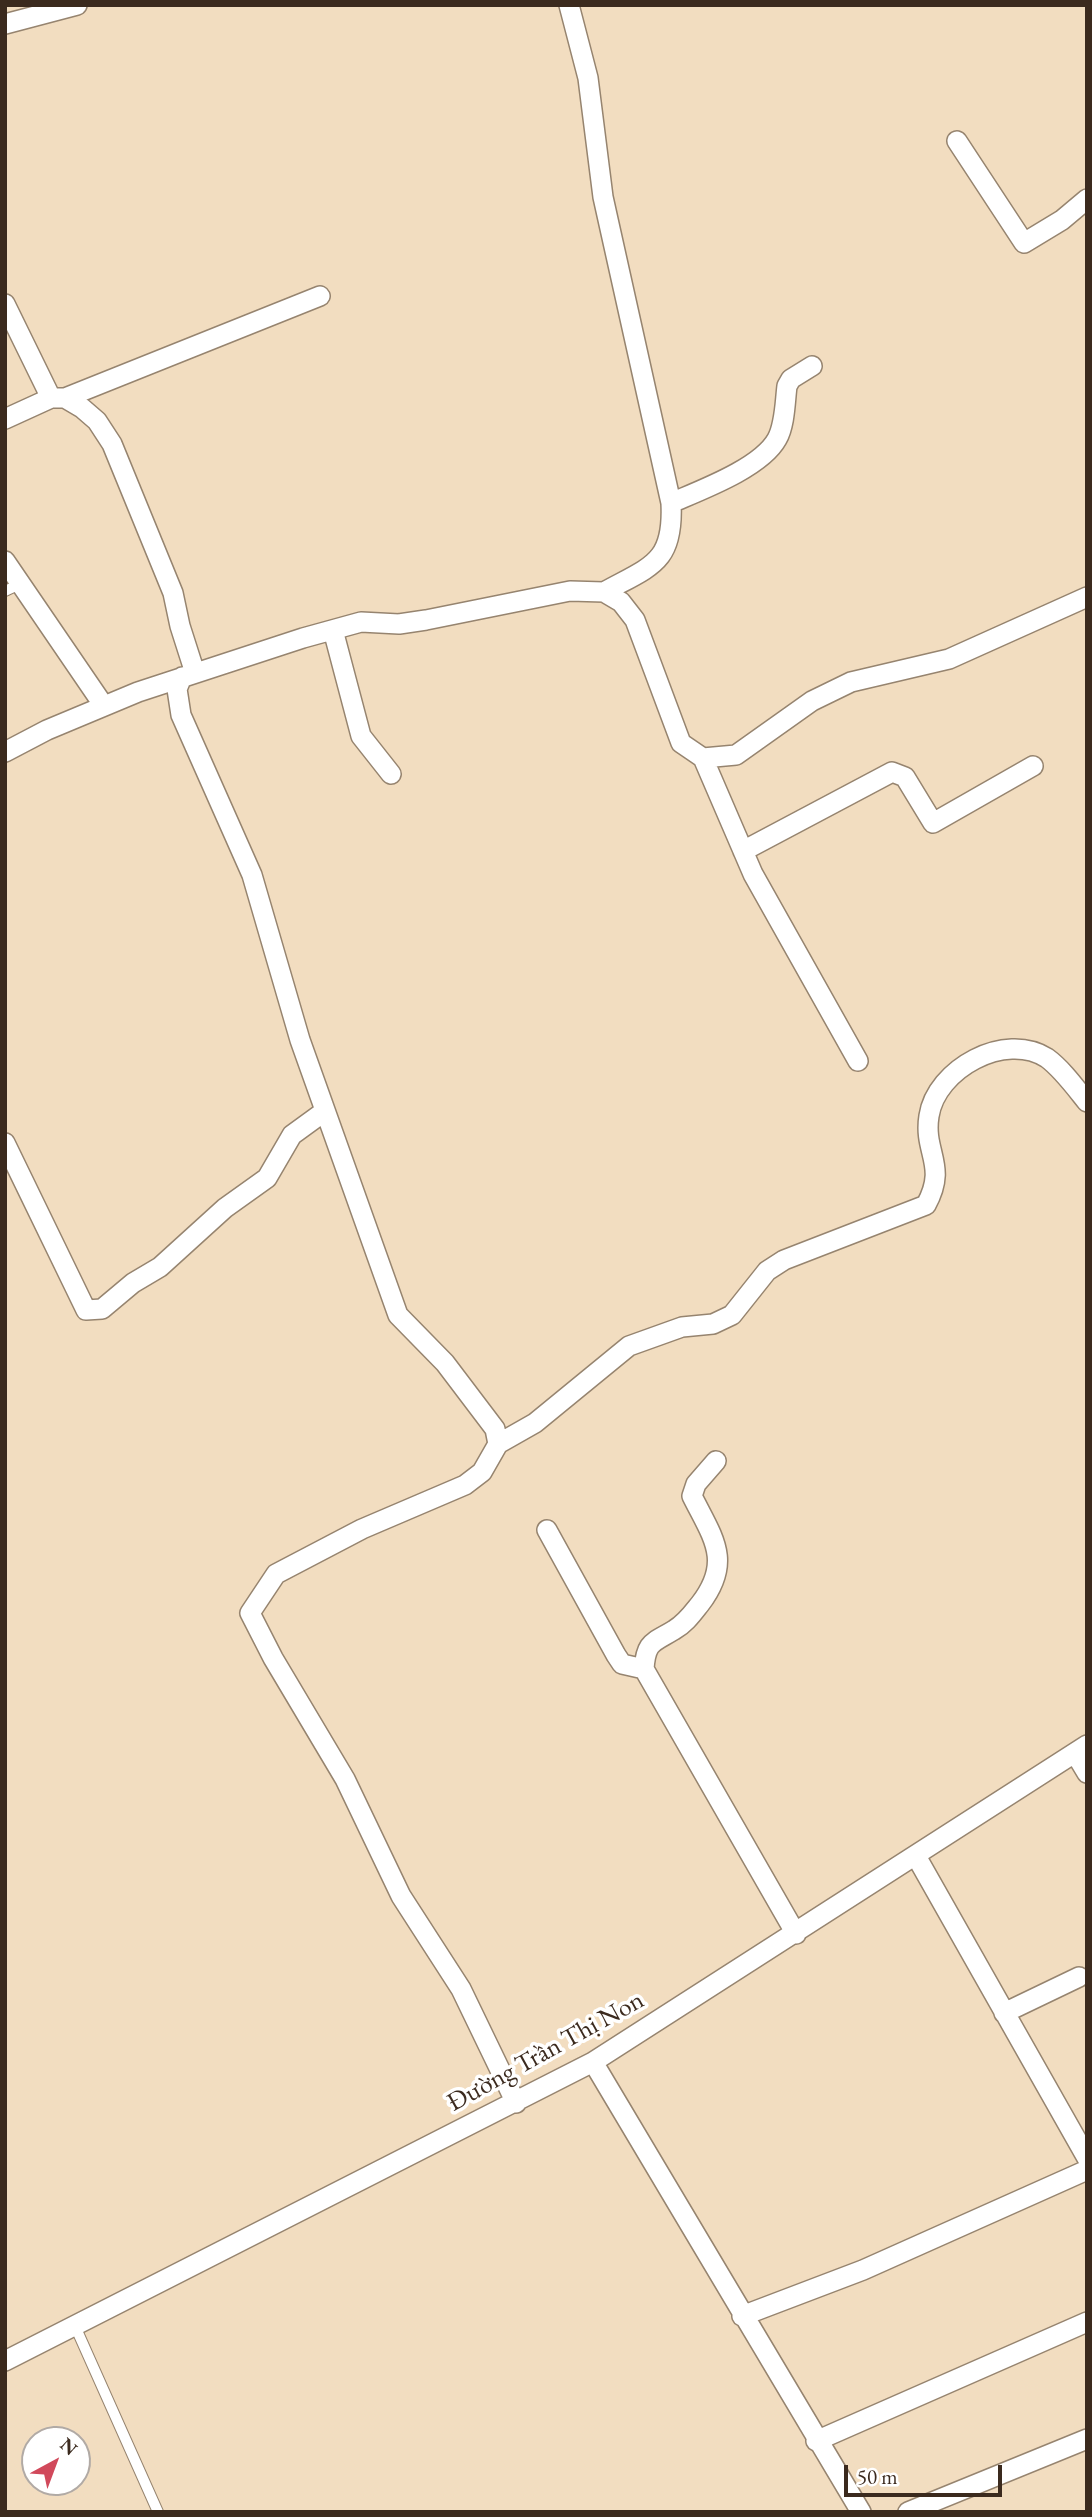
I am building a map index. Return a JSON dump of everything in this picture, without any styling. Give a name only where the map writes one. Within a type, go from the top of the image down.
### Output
[{"type":"street","points":[[5,24],[76,5]]},
{"type":"street","points":[[569,5],[588,78],[603,197],[671,503],[669,543],[657,562],[604,592]]},
{"type":"street","points":[[957,141],[1024,243],[1062,220],[1087,199]]},
{"type":"street","points":[[5,419],[320,296]]},
{"type":"street","points":[[5,304],[58,398],[97,421],[112,444],[173,593],[189,675]]},
{"type":"street","points":[[671,503],[738,471],[768,449],[778,439],[787,386],[791,379],[812,366]]},
{"type":"street","points":[[5,561],[12,588],[104,706]]},
{"type":"street","points":[[5,752],[104,706],[189,675],[361,622],[399,624],[570,592],[604,592],[621,601],[635,620],[681,743],[703,758],[743,851],[858,1061]]},
{"type":"street","points":[[703,758],[736,755],[812,701],[851,682],[948,659],[1087,597]]},
{"type":"street","points":[[334,630],[361,736],[391,774]]},
{"type":"street","points":[[189,675],[177,689],[181,715],[253,875],[280,978],[398,1315],[445,1363],[495,1429],[499,1444]]},
{"type":"street","points":[[743,851],[892,772],[905,777],[933,824],[1033,766]]},
{"type":"street","points":[[516,2102],[461,1989],[401,1896],[345,1779],[273,1658],[250,1612],[276,1574],[362,1529],[465,1485],[482,1472],[499,1444],[535,1423],[629,1346],[682,1327],[713,1324],[732,1315],[767,1271],[784,1260],[926,1205],[938,1174],[929,1117],[937,1093],[961,1070],[983,1055],[1004,1049],[1024,1049],[1047,1059],[1087,1102]]},
{"type":"street","points":[[5,1143],[86,1310],[94,1310],[102,1309],[133,1283],[150,1275],[225,1208],[267,1178],[292,1135],[325,1111]]},
{"type":"street","points":[[716,1461],[696,1484],[692,1496],[714,1538],[719,1567],[709,1592],[687,1620],[652,1641],[645,1653],[644,1669],[796,1934]]},
{"type":"street","points":[[547,1530],[616,1656],[622,1664],[644,1669]]},
{"type":"street","points":[[1081,1749],[1087,1773]]},
{"type":"street","name":"Đường Trần Thị Non","points":[[5,2361],[77,2329],[593,2063],[1081,1749]]},
{"type":"street","points":[[742,2316],[863,2270],[1086,2169],[1004,2013],[916,1856]]},
{"type":"street","points":[[1004,2013],[1079,1977]]},
{"type":"street","points":[[593,2063],[816,2441],[861,2512]]},
{"type":"street","points":[[816,2441],[1087,2322]]},
{"type":"street","points":[[908,2512],[1087,2439]]},
{"type":"lane","points":[[77,2329],[158,2512]]}]
